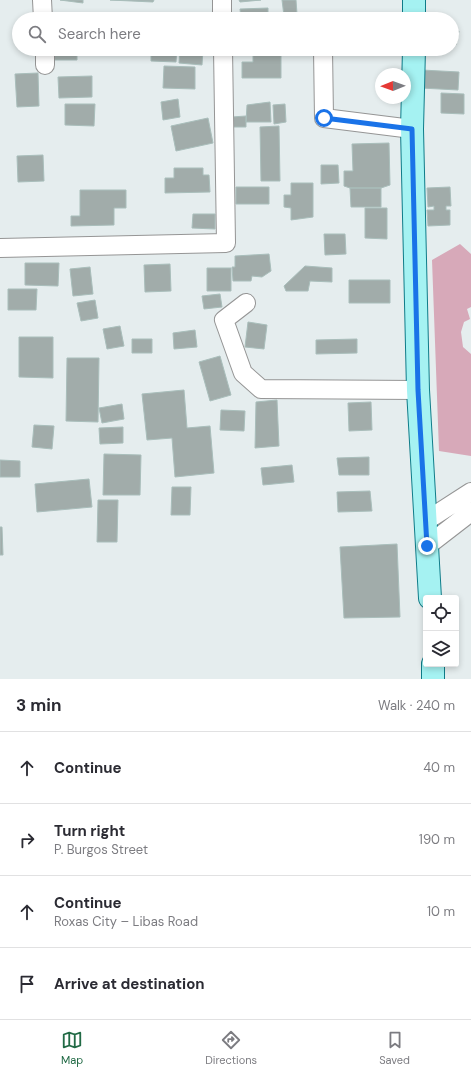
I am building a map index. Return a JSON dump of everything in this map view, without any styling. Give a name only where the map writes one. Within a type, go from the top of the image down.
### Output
[{"type":"main road","points":[[414,0],[414,12]]},
{"type":"main road","points":[[414,56],[412,129],[418,390],[430,595]]},
{"type":"main road","points":[[433,667],[433,679]]},
{"type":"street","points":[[42,0],[43,12]]},
{"type":"street","points":[[222,0],[222,12]]},
{"type":"street","points":[[0,248],[226,243],[223,56]]},
{"type":"street","points":[[323,56],[324,118],[412,129]]},
{"type":"street","points":[[246,303],[224,320],[243,373],[261,389],[418,390]]},
{"type":"street","points":[[426,521],[471,492]]},
{"type":"street","points":[[427,546],[471,512]]},
{"type":"shaded area","points":[[460,244],[471,254],[471,307],[467,309],[470,319],[464,322],[461,332],[463,347],[471,354],[471,456],[439,451],[432,260]]},
{"type":"building","points":[[60,0],[83,0],[83,3]]},
{"type":"building","points":[[110,0],[154,0],[153,2]]},
{"type":"building","points":[[239,0],[261,0],[240,2]]},
{"type":"building","points":[[282,0],[296,0],[297,12],[284,12]]},
{"type":"building","points":[[268,8],[268,12],[240,12],[240,9]]},
{"type":"building","points":[[54,56],[77,56],[77,60],[54,60]]},
{"type":"building","points":[[151,56],[176,56],[176,62],[151,61]]},
{"type":"building","points":[[180,56],[203,56],[202,65],[179,63]]},
{"type":"building","points":[[253,56],[281,56],[281,78],[242,78],[242,62],[253,62]]},
{"type":"building","points":[[164,66],[195,67],[195,89],[163,88]]},
{"type":"building","points":[[422,70],[459,72],[458,90],[421,88]]},
{"type":"building","points":[[38,73],[39,106],[17,107],[15,74]]},
{"type":"building","points":[[92,76],[92,97],[59,98],[58,77]]},
{"type":"building","points":[[441,93],[464,94],[464,114],[441,113]]},
{"type":"building","points":[[178,99],[180,117],[163,120],[161,102]]},
{"type":"building","points":[[270,102],[271,122],[246,122],[247,105]]},
{"type":"building","points":[[65,104],[95,104],[94,126],[65,125]]},
{"type":"building","points":[[285,104],[286,122],[274,124],[273,105]]},
{"type":"building","points":[[246,116],[246,127],[232,127],[232,117]]},
{"type":"building","points":[[208,118],[213,143],[176,151],[171,126]]},
{"type":"building","points":[[279,126],[280,181],[261,181],[260,127]]},
{"type":"building","points":[[389,143],[390,185],[381,188],[350,188],[344,186],[344,171],[353,171],[352,144]]},
{"type":"building","points":[[43,155],[44,181],[18,182],[17,156]]},
{"type":"building","points":[[321,165],[338,165],[339,183],[321,184]]},
{"type":"building","points":[[174,168],[203,168],[203,175],[209,175],[210,192],[165,193],[165,178],[174,178]]},
{"type":"building","points":[[291,183],[313,183],[313,217],[291,220],[291,208],[284,207],[284,195],[291,195]]},
{"type":"building","points":[[236,187],[269,187],[269,204],[236,204]]},
{"type":"building","points":[[450,187],[451,206],[446,206],[446,210],[450,210],[450,225],[428,226],[427,210],[434,210],[434,206],[428,207],[427,188]]},
{"type":"building","points":[[350,188],[381,188],[381,207],[351,207]]},
{"type":"building","points":[[80,190],[126,190],[126,208],[114,208],[114,225],[71,226],[71,216],[80,216]]},
{"type":"building","points":[[365,208],[387,208],[387,239],[365,238]]},
{"type":"building","points":[[193,214],[215,214],[215,229],[192,228]]},
{"type":"building","points":[[324,234],[345,234],[346,254],[325,255]]},
{"type":"building","points":[[269,254],[271,271],[262,277],[252,276],[251,281],[233,281],[232,267],[235,267],[235,256]]},
{"type":"building","points":[[25,263],[59,263],[58,286],[25,285]]},
{"type":"building","points":[[170,264],[171,291],[145,292],[144,265]]},
{"type":"building","points":[[305,266],[332,268],[332,282],[310,281],[308,291],[286,291],[284,286]]},
{"type":"building","points":[[90,267],[93,294],[73,296],[70,269]]},
{"type":"building","points":[[207,268],[231,268],[231,291],[207,291]]},
{"type":"building","points":[[349,280],[390,280],[390,303],[349,303]]},
{"type":"building","points":[[8,289],[37,289],[36,310],[8,310]]},
{"type":"building","points":[[220,294],[222,307],[204,309],[202,296]]},
{"type":"building","points":[[95,300],[98,318],[81,321],[77,303]]},
{"type":"building","points":[[248,322],[267,325],[264,349],[245,347]]},
{"type":"building","points":[[120,326],[124,346],[107,349],[103,329]]},
{"type":"building","points":[[195,330],[197,347],[174,349],[173,333]]},
{"type":"building","points":[[19,337],[53,337],[53,378],[19,377]]},
{"type":"building","points":[[132,339],[152,339],[152,353],[132,353]]},
{"type":"building","points":[[357,339],[357,353],[316,354],[316,340]]},
{"type":"building","points":[[220,356],[231,395],[210,401],[199,362]]},
{"type":"building","points":[[67,358],[99,358],[98,422],[66,421]]},
{"type":"building","points":[[184,390],[187,428],[210,426],[214,473],[175,477],[172,438],[147,440],[142,394]]},
{"type":"building","points":[[277,400],[279,446],[255,448],[256,402]]},
{"type":"building","points":[[371,402],[372,430],[349,431],[348,403]]},
{"type":"building","points":[[122,404],[124,419],[102,423],[99,408]]},
{"type":"building","points":[[221,410],[245,411],[244,431],[220,430]]},
{"type":"building","points":[[34,425],[54,426],[52,449],[32,447]]},
{"type":"building","points":[[123,427],[123,443],[100,444],[99,428]]},
{"type":"building","points":[[104,454],[141,455],[140,495],[103,495]]},
{"type":"building","points":[[369,457],[369,475],[339,475],[337,458]]},
{"type":"building","points":[[0,460],[20,461],[20,477],[0,477]]},
{"type":"building","points":[[292,465],[294,482],[263,485],[261,468]]},
{"type":"building","points":[[89,479],[92,507],[37,512],[35,484]]},
{"type":"building","points":[[172,487],[191,487],[190,515],[171,515]]},
{"type":"building","points":[[370,491],[372,511],[338,512],[337,492]]},
{"type":"building","points":[[98,500],[118,500],[117,542],[97,542]]},
{"type":"building","points":[[0,527],[2,527],[3,555],[0,555]]},
{"type":"building","points":[[397,544],[400,617],[344,618],[340,547]]},
{"type":"route","points":[[324,118],[412,129],[418,390],[427,546]]}]
